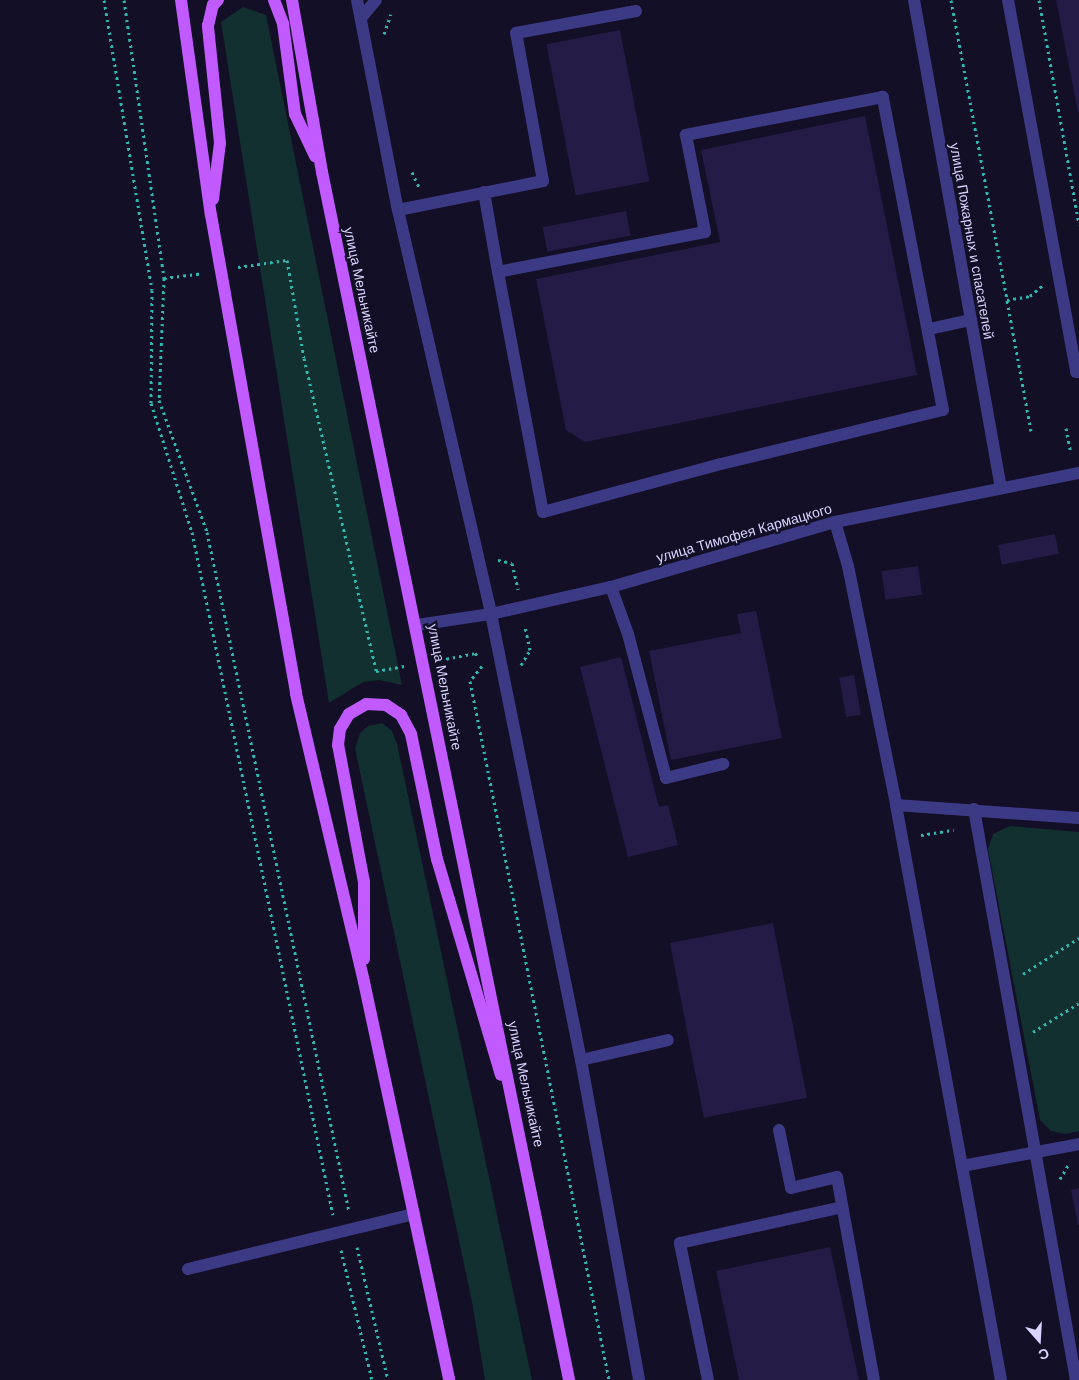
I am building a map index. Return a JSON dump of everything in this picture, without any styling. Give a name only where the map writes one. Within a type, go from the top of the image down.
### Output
[{"type":"main road","points":[[181,0],[211,215],[296,694],[364,982],[449,1380]]},
{"type":"main road","points":[[211,215],[220,143],[208,26],[213,5],[218,0]]},
{"type":"main road","points":[[274,0],[283,24],[295,114],[322,172]]},
{"type":"main road","name":"улица Мельникайте","points":[[292,0],[322,172],[425,663],[569,1380]]},
{"type":"main road","points":[[364,982],[364,882],[338,745],[340,729],[350,714],[366,704],[386,705],[402,715],[410,734],[437,859],[525,1157]]},
{"type":"street","points":[[357,0],[398,210],[500,658],[581,1060],[639,1380]]},
{"type":"street","points":[[361,18],[376,0]]},
{"type":"street","name":"улица Пожарных и спасателей","points":[[914,0],[1001,488]]},
{"type":"street","points":[[1008,0],[1076,372],[1079,372]]},
{"type":"street","points":[[398,210],[543,181],[516,33],[636,11]]},
{"type":"street","points":[[484,192],[498,272],[543,512],[721,464],[943,410],[883,97],[686,135],[705,232],[498,272]]},
{"type":"street","points":[[929,329],[971,320]]},
{"type":"street","name":"улица Тимофея Кармацкого","points":[[417,625],[491,614],[610,587],[836,522],[1079,474]]},
{"type":"street","points":[[836,522],[848,566],[896,805],[1001,1380]]},
{"type":"street","points":[[610,587],[628,634],[666,778],[723,764]]},
{"type":"street","points":[[896,805],[974,809],[1079,818]]},
{"type":"street","points":[[974,809],[1076,1380]]},
{"type":"street","points":[[581,1060],[668,1040]]},
{"type":"street","points":[[779,1130],[791,1188],[837,1177],[874,1380]]},
{"type":"street","points":[[962,1166],[1079,1144]]},
{"type":"street","points":[[708,1380],[680,1243],[842,1207]]},
{"type":"street","points":[[188,1268],[414,1214]]},
{"type":"path","points":[[104,0],[152,290],[151,403],[192,532],[316,1146],[372,1380]]},
{"type":"path","points":[[124,0],[164,278],[159,400],[207,532],[353,1229],[388,1380]]},
{"type":"path","points":[[951,0],[1031,431]]},
{"type":"path","points":[[1039,0],[1079,224]]},
{"type":"path","points":[[1073,188],[1079,187]]},
{"type":"path","points":[[1074,199],[1079,198]]},
{"type":"path","points":[[164,278],[287,260],[304,358],[376,671],[475,654],[484,664],[470,681],[609,1380]]},
{"type":"path","points":[[1007,300],[1030,296],[1058,272]]},
{"type":"path","points":[[500,658],[530,650]]},
{"type":"path","points":[[1020,976],[1079,938]]},
{"type":"path","points":[[1030,1033],[1079,1003]]},
{"type":"green space","points":[[243,7],[266,15],[402,685],[379,680],[363,682],[329,703],[221,22]]},
{"type":"green space","points":[[382,723],[392,731],[397,744],[532,1380],[485,1380],[472,1302],[355,748],[360,733],[368,726]]},
{"type":"green space","points":[[1010,826],[1079,832],[1079,1131],[1065,1134],[1051,1131],[1040,1120],[988,849],[993,834]]},
{"type":"building","points":[[1056,0],[1079,0],[1079,112],[1078,112]]},
{"type":"building","points":[[620,30],[649,181],[576,195],[546,44]]},
{"type":"building","points":[[865,116],[917,375],[585,442],[566,430],[536,279],[720,242],[701,150]]},
{"type":"building","points":[[626,211],[631,236],[547,252],[543,227]]},
{"type":"building","points":[[1055,534],[1059,554],[1002,565],[998,545]]},
{"type":"building","points":[[918,566],[922,595],[885,600],[881,571]]},
{"type":"building","points":[[756,611],[782,738],[671,760],[649,651],[741,633],[737,614]]},
{"type":"building","points":[[621,657],[659,807],[668,805],[678,845],[628,857],[580,667]]},
{"type":"building","points":[[854,675],[861,714],[846,717],[839,678]]},
{"type":"building","points":[[773,923],[807,1098],[704,1118],[670,943]]},
{"type":"building","points":[[1079,1188],[1079,1225],[1078,1225],[1071,1190]]},
{"type":"building","points":[[830,1247],[859,1380],[739,1380],[716,1271]]}]
